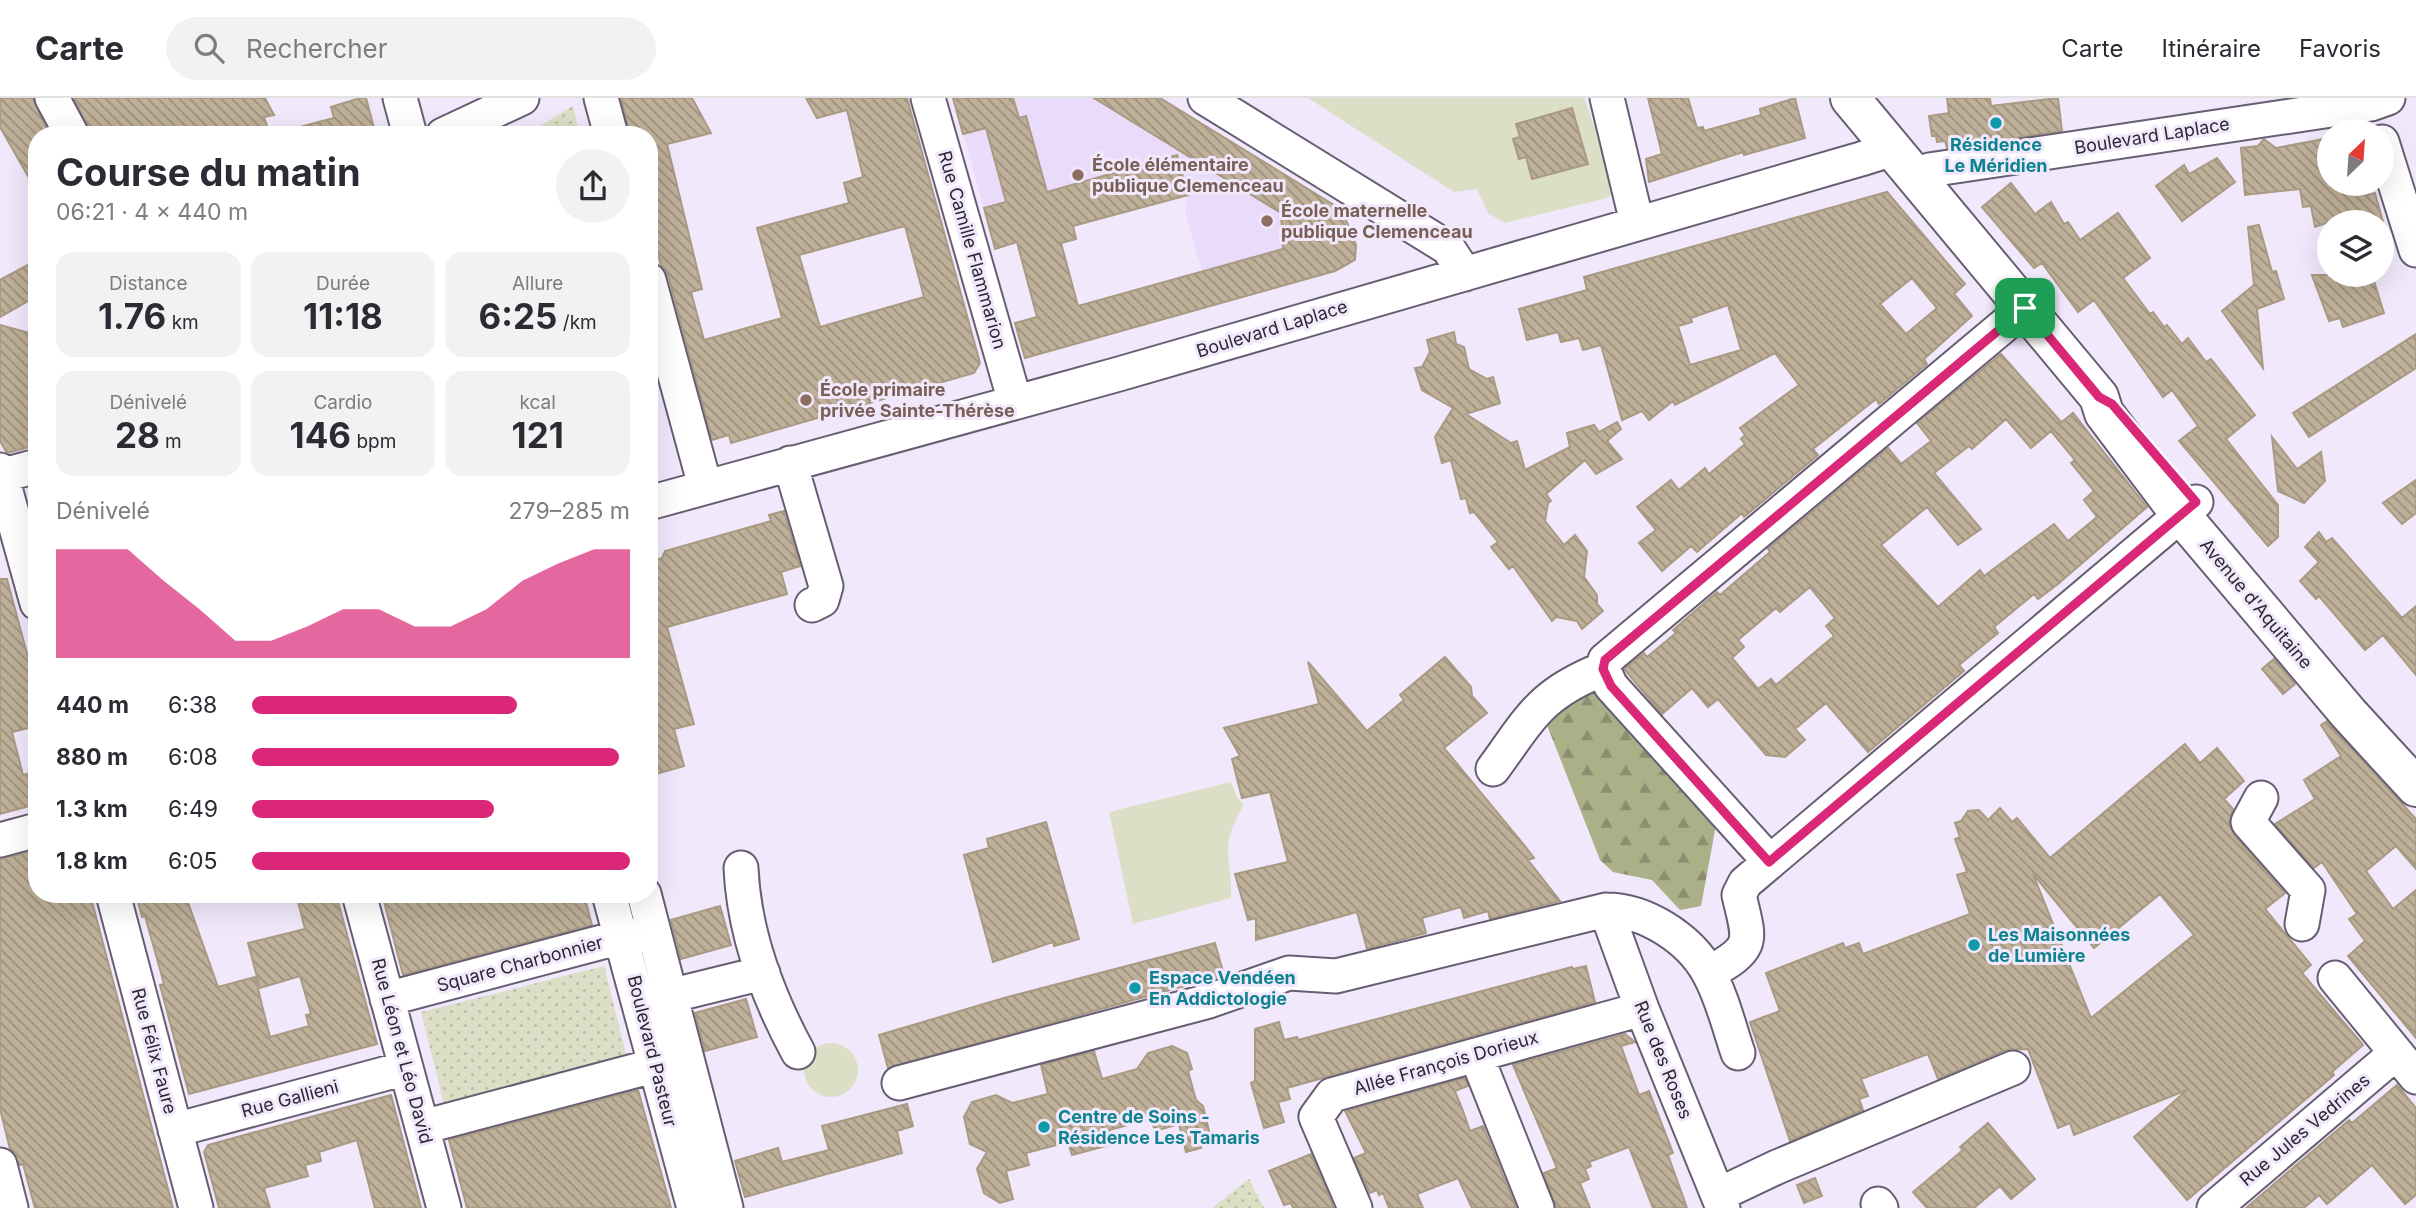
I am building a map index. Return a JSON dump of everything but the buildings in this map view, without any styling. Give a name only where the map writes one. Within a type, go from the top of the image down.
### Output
[{"type":"main road","name":"Avenue d'Aquitaine","points":[[1850,98],[2099,397],[2104,413],[2416,764]]},
{"type":"main road","name":"Avenue d'Aquitaine","points":[[2188,508],[2349,714],[2416,787]]},
{"type":"street","points":[[52,98],[67,126]]},
{"type":"street","points":[[400,98],[408,126]]},
{"type":"street","points":[[462,126],[522,98]]},
{"type":"street","points":[[601,98],[609,126]]},
{"type":"street","name":"Rue Camille Flammarion","points":[[928,98],[1015,402]]},
{"type":"street","points":[[1205,98],[1448,248],[1465,274]]},
{"type":"street","points":[[1607,98],[1637,223]]},
{"type":"street","name":"Boulevard Laplace","points":[[1917,178],[1929,170],[2379,111]]},
{"type":"street","name":"Boulevard Laplace","points":[[658,500],[1465,274],[1861,159],[1891,145]]},
{"type":"street","points":[[2394,180],[2416,250]]},
{"type":"street","points":[[1493,769],[1540,705],[1554,692],[1603,669],[1609,653],[2025,308]]},
{"type":"street","points":[[658,313],[705,486]]},
{"type":"street","points":[[790,463],[826,586],[822,600],[812,606]]},
{"type":"street","points":[[28,468],[1,474],[28,571]]},
{"type":"street","points":[[1709,973],[1738,956],[1745,944],[1748,923],[1740,890],[1769,862],[2188,508]]},
{"type":"street","points":[[1603,669],[1611,686],[1769,862]]},
{"type":"street","points":[[2261,798],[2248,822],[2308,890],[2302,924]]},
{"type":"street","points":[[0,840],[28,832]]},
{"type":"street","points":[[741,868],[749,932],[780,1017],[798,1052]]},
{"type":"street","name":"Rue Félix Faure","points":[[115,903],[196,1208]]},
{"type":"street","name":"Rue Léon et Léo David","points":[[361,903],[444,1208]]},
{"type":"street","name":"Boulevard Pasteur","points":[[612,903],[621,937],[667,996],[653,1066],[694,1208]]},
{"type":"street","name":"Boulevard Pasteur","points":[[645,903],[667,996],[726,1208]]},
{"type":"street","points":[[899,1083],[1209,1001],[1289,973],[1336,976],[1606,911],[1636,914],[1675,936],[1696,954],[1709,973],[1738,1053]]},
{"type":"street","name":"Rue des Roses","points":[[1606,911],[1642,1009],[1721,1201]]},
{"type":"street","name":"Square Charbonnier","points":[[387,999],[621,937],[654,934]]},
{"type":"street","points":[[667,996],[763,973]]},
{"type":"street","points":[[2335,978],[2406,1065]]},
{"type":"street","name":"Allée François Dorieux","points":[[1355,1208],[1316,1117],[1332,1095],[1642,1009]]},
{"type":"street","points":[[1476,1055],[1537,1208]]},
{"type":"street","name":"Rue Jules Vedrines","points":[[2214,1208],[2406,1065]]},
{"type":"street","points":[[423,1127],[653,1066]]},
{"type":"street","name":"Rue Gallieni","points":[[175,1130],[406,1068]]},
{"type":"street","points":[[1721,1201],[1777,1167],[2013,1068]]},
{"type":"street","points":[[0,1165],[11,1208]]},
{"type":"shaded area","points":[[1160,98],[1342,210],[1356,245],[1355,260],[1344,268],[1211,305],[1185,211],[1187,195],[1073,226],[1076,239],[1054,244],[1017,242],[995,249],[954,100]]},
{"type":"green space","points":[[1308,98],[1584,98],[1619,191],[1607,198],[1505,223],[1488,213],[1477,189],[1454,192]]},
{"type":"green space","points":[[573,106],[578,126],[540,126]]},
{"type":"green space","points":[[1593,686],[1716,825],[1701,906],[1680,910],[1652,880],[1613,872],[1600,860],[1547,725],[1557,697]]},
{"type":"green space","points":[[1231,782],[1238,799],[1244,804],[1231,831],[1229,842],[1231,898],[1133,924],[1109,812]]},
{"type":"green space","points":[[604,966],[628,1062],[445,1108],[421,1012]]},
{"type":"green space","points":[[831,1043],[850,1051],[858,1070],[850,1089],[831,1097],[812,1089],[804,1070],[812,1051]]},
{"type":"green space","points":[[1249,1179],[1264,1208],[1212,1208]]},
{"type":"place","name":"Résidence Le Méridien","points":[[1996,123]]},
{"type":"place","name":"École élémentaire publique Clemenceau","points":[[1078,175]]},
{"type":"place","name":"École maternelle publique Clemenceau","points":[[1267,221]]},
{"type":"place","name":"École primaire privée Sainte-Thérèse","points":[[806,400]]},
{"type":"place","name":"Les Maisonnées de Lumière","points":[[1974,945]]},
{"type":"place","name":"Espace Vendéen En Addictologie","points":[[1135,988]]},
{"type":"place","name":"Centre de Soins - Résidence Les Tamaris","points":[[1044,1127]]},
{"type":"route","points":[[2025,308],[2099,397],[2112,404],[2196,502],[1769,862],[1611,686],[1604,675],[1605,660],[1609,653],[2025,308]]}]
